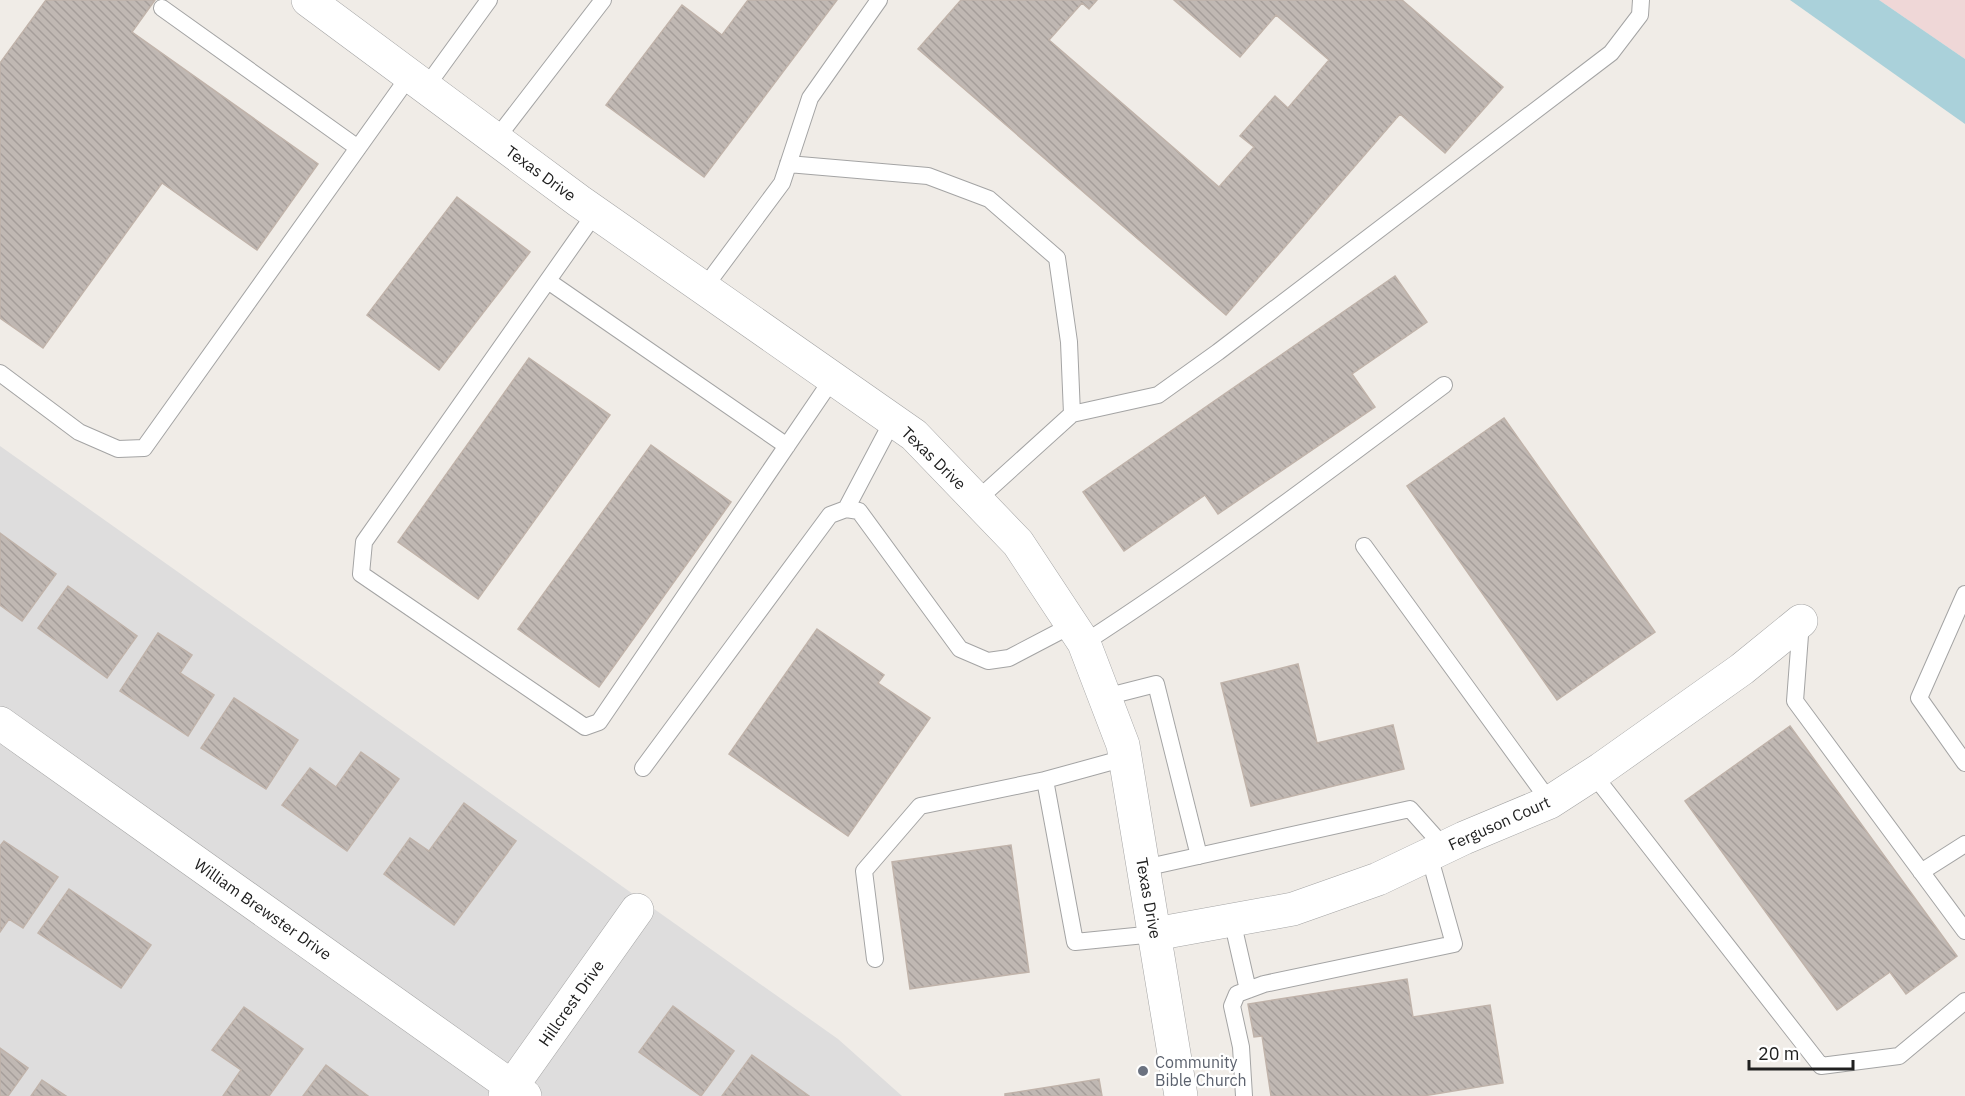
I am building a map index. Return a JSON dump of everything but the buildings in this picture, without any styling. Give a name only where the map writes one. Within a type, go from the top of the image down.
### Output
[{"type":"street","name":"Texas Drive","points":[[308,0],[596,212],[914,435],[1018,543],[1078,634],[1123,744],[1181,1096]]},
{"type":"street","name":"Ferguson Court","points":[[1155,934],[1293,909],[1378,879],[1436,851],[1550,802],[1742,669],[1801,621]]},
{"type":"street","name":"William Brewster Drive","points":[[0,723],[514,1093]]},
{"type":"street","name":"Hillcrest Drive","points":[[514,1093],[637,910]]},
{"type":"lane","points":[[0,373],[79,432],[118,449],[144,448],[358,148],[489,0]]},
{"type":"lane","points":[[496,139],[603,0]]},
{"type":"lane","points":[[704,288],[782,183],[810,99],[879,0]]},
{"type":"lane","points":[[976,500],[1072,414],[1158,395],[1218,352],[1611,54],[1640,15],[1641,0]]},
{"type":"lane","points":[[162,8],[358,148]]},
{"type":"lane","points":[[788,164],[928,176],[989,199],[1057,258],[1070,342],[1072,414]]},
{"type":"lane","points":[[596,212],[364,542],[361,574],[585,727],[599,722],[832,378]]},
{"type":"lane","points":[[548,281],[787,446]]},
{"type":"lane","points":[[643,768],[830,515],[846,509],[859,511],[960,650],[988,661],[1009,658],[1078,634],[1150,601],[1444,385]]},
{"type":"lane","points":[[846,509],[893,420]]},
{"type":"lane","points":[[1364,546],[1550,802]]},
{"type":"lane","points":[[1965,594],[1918,698],[1965,763]]},
{"type":"lane","points":[[1801,621],[1795,701],[1965,931]]},
{"type":"lane","points":[[1105,697],[1156,684],[1199,856]]},
{"type":"lane","points":[[875,959],[864,871],[920,806],[1045,780],[1125,758]]},
{"type":"lane","points":[[1593,774],[1821,1066],[1899,1056],[1965,1001]]},
{"type":"lane","points":[[1045,780],[1075,942],[1155,934]]},
{"type":"lane","points":[[1144,868],[1410,809],[1436,851],[1454,944],[1264,984],[1237,994],[1232,1006],[1241,1047],[1244,1096]]},
{"type":"lane","points":[[1921,872],[1965,844]]},
{"type":"lane","points":[[1232,920],[1248,990]]},
{"type":"shaded area","points":[[1879,0],[1965,0],[1965,59],[1924,31]]},
{"type":"shaded area","points":[[0,446],[838,1039],[902,1096],[0,1096]]},
{"type":"water","points":[[1790,0],[1879,0],[1965,59],[1965,124]]},
{"type":"place","name":"Community Bible Church","points":[[1143,1071]]}]
